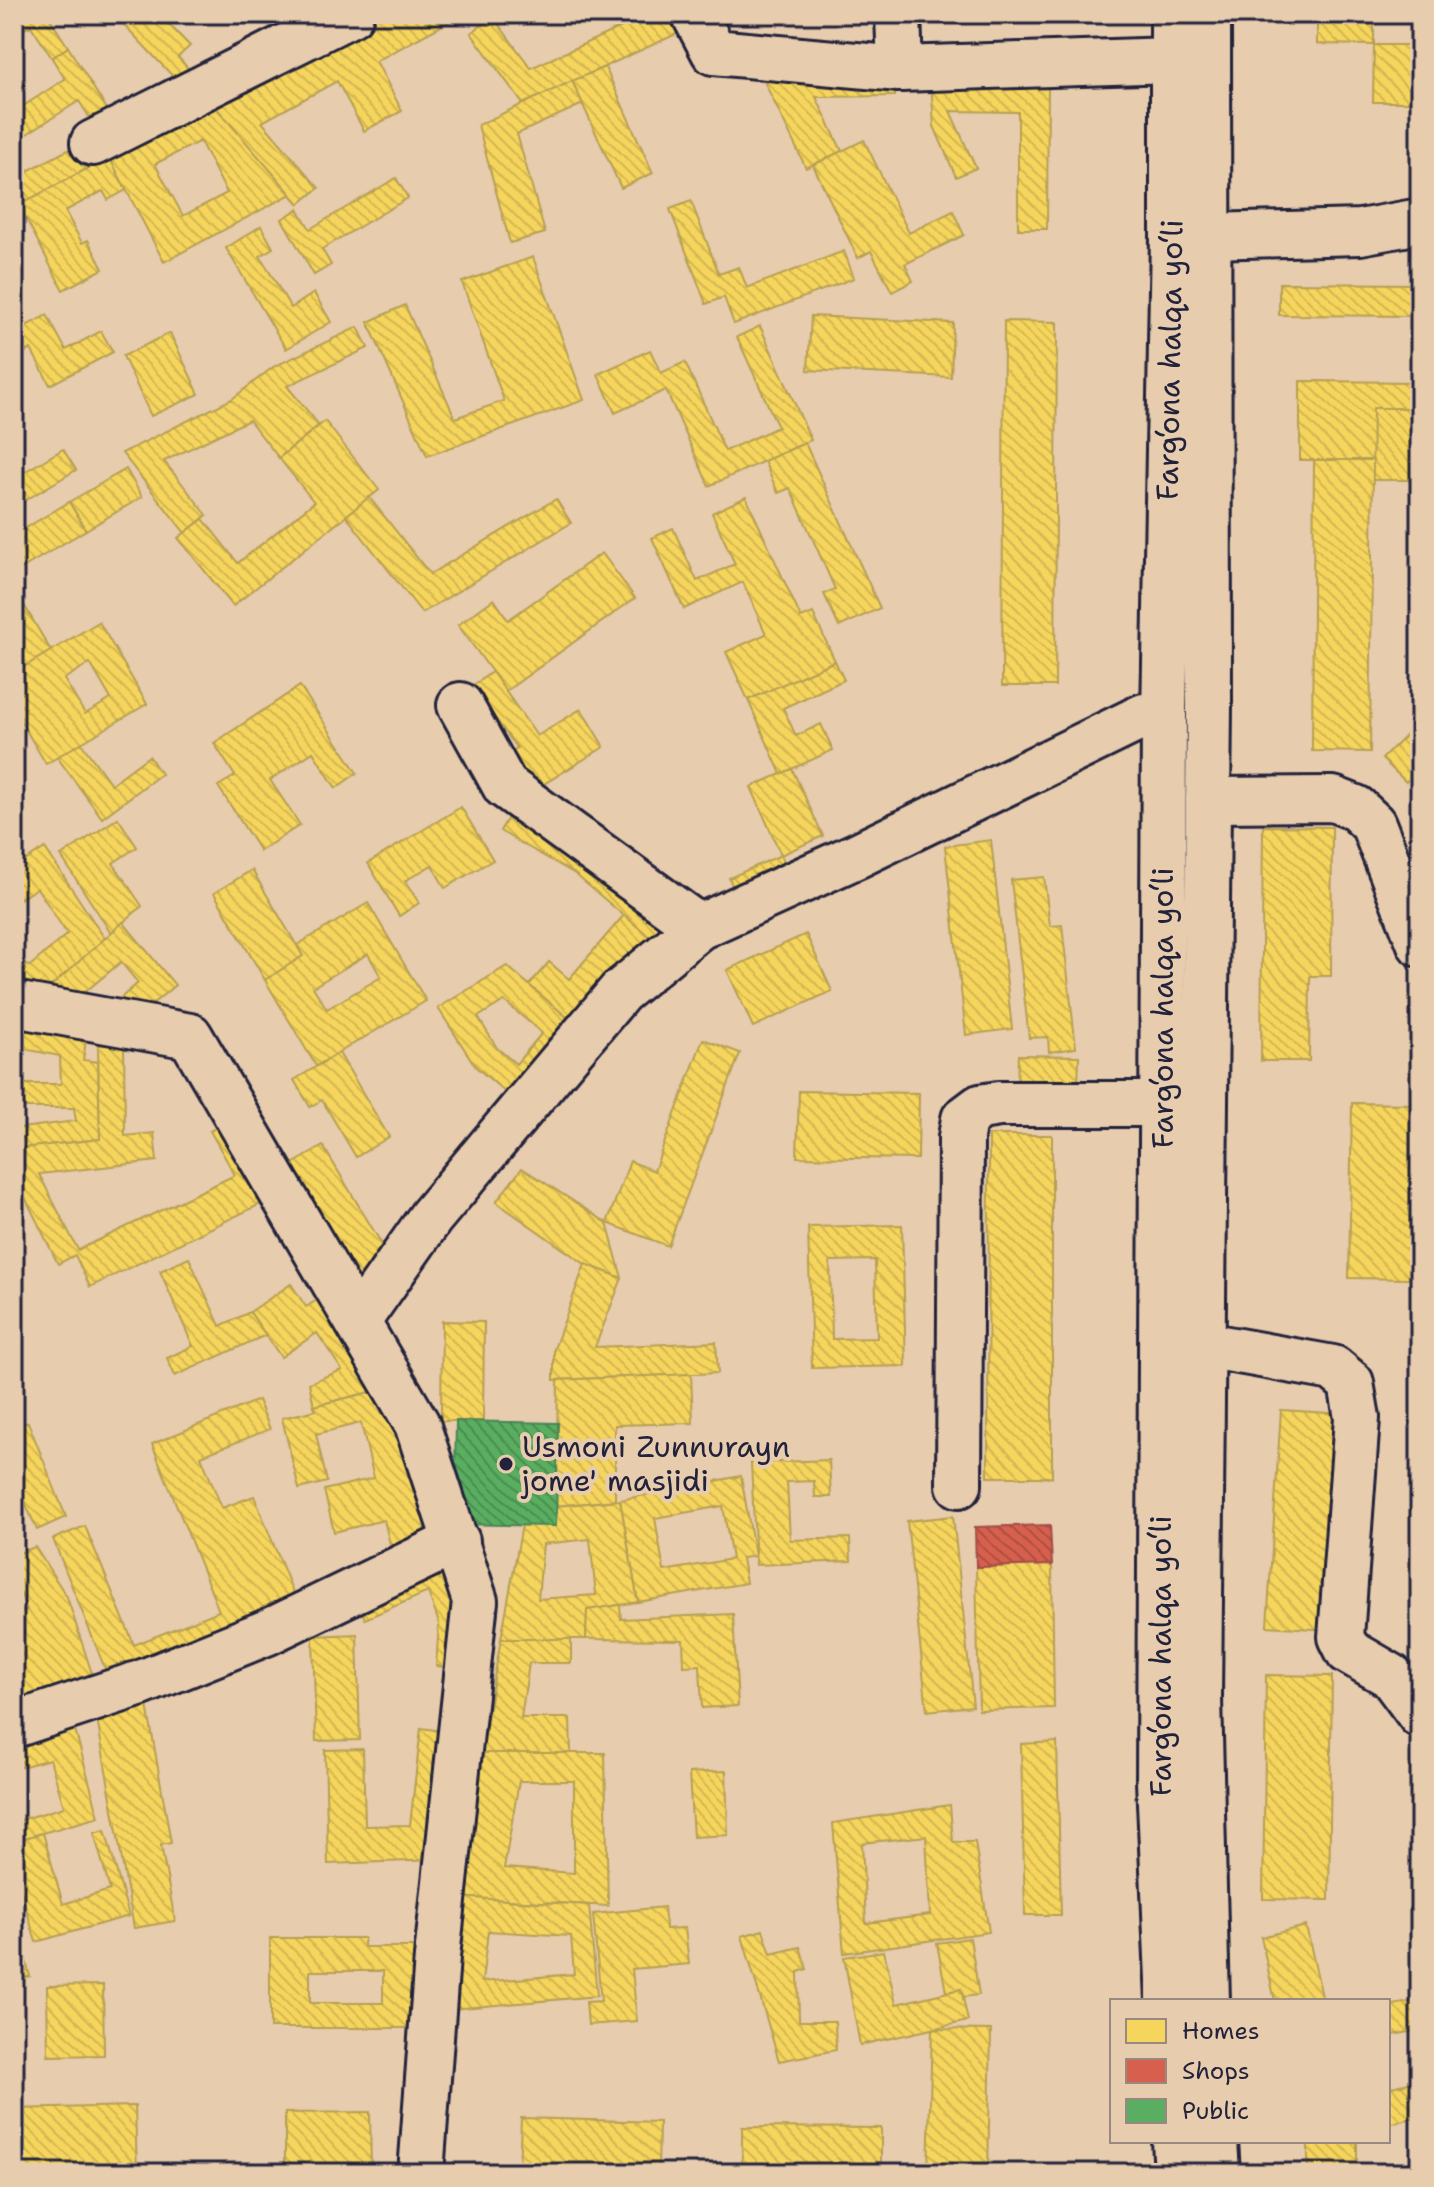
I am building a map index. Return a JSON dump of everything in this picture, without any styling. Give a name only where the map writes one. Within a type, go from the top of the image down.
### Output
[{"type":"main road","points":[[93,143],[351,14]]},
{"type":"main road","points":[[694,14],[714,52],[900,69],[1172,60]]},
{"type":"main road","points":[[898,14],[900,69]]},
{"type":"main road","name":"Farg‘ona halqa yo‘li","points":[[1173,14],[1172,60],[1192,236],[1208,800],[1205,1345],[1199,1698],[1207,1999]]},
{"type":"main road","name":"Farg‘ona halqa yo‘li","points":[[1169,1999],[1159,1781],[1164,716],[1208,14]]},
{"type":"main road","points":[[1192,236],[1360,232],[1420,221]]},
{"type":"main road","points":[[460,705],[505,786],[699,927]]},
{"type":"main road","points":[[358,1321],[431,1217],[620,992],[699,927],[872,849],[1144,716],[1164,716]]},
{"type":"main road","points":[[1208,800],[1333,799],[1356,808],[1373,824],[1420,944]]},
{"type":"main road","points":[[14,1004],[190,1036],[417,1424],[475,1601],[437,1957],[421,2173]]},
{"type":"main road","points":[[959,1485],[961,1137],[964,1119],[980,1107],[999,1104],[1163,1104]]},
{"type":"main road","points":[[1205,1345],[1333,1368],[1351,1383],[1357,1418],[1341,1637],[1348,1651],[1391,1676],[1420,1715]]},
{"type":"main road","points":[[14,1725],[141,1683],[268,1632],[457,1541]]},
{"type":"main road","points":[[1175,2143],[1177,2173]]},
{"type":"main road","points":[[1215,2143],[1217,2173]]},
{"type":"building: Homes","points":[[14,14],[47,14],[68,47],[52,58],[31,26],[14,33]]},
{"type":"building: Homes","points":[[114,14],[159,14],[190,46],[178,57],[194,75],[182,86]]},
{"type":"building: Homes","points":[[379,14],[460,16],[376,61],[402,111],[364,131],[337,81],[262,122],[319,188],[299,204],[212,103]]},
{"type":"building: Homes","points":[[650,14],[689,14],[694,26],[523,104],[471,33],[493,17],[531,68]]},
{"type":"building: Homes","points":[[783,14],[838,14],[838,16],[784,19]]},
{"type":"building: Homes","points":[[1317,14],[1374,14],[1374,45],[1317,44]]},
{"type":"building: Homes","points":[[1374,45],[1420,45],[1420,102],[1373,102]]},
{"type":"building: Homes","points":[[68,47],[113,119],[97,129],[79,101],[14,142],[14,112],[65,79],[52,58]]},
{"type":"building: Homes","points":[[605,67],[653,173],[621,188],[572,81]]},
{"type":"building: Homes","points":[[895,77],[895,96],[816,97],[842,151],[806,168],[763,79]]},
{"type":"building: Homes","points":[[572,81],[583,104],[517,134],[545,233],[510,243],[478,125]]},
{"type":"building: Homes","points":[[931,81],[1048,82],[1047,229],[1018,229],[1018,112],[950,111],[976,168],[956,177],[934,126]]},
{"type":"building: Homes","points":[[212,103],[291,194],[164,262],[109,157]],"holes":[[[200,141],[227,193],[183,216],[155,164]]]},
{"type":"building: Homes","points":[[864,140],[909,233],[953,211],[964,235],[905,264],[913,281],[892,292],[871,251],[858,258],[813,165]]},
{"type":"building: Homes","points":[[83,142],[96,164],[14,208],[14,178]]},
{"type":"building: Homes","points":[[109,157],[126,190],[108,200],[103,191],[65,211],[82,243],[88,240],[103,269],[63,290],[19,205]]},
{"type":"building: Homes","points":[[396,178],[408,198],[322,249],[331,265],[314,275],[282,219],[298,209],[310,229]]},
{"type":"building: Homes","points":[[691,201],[719,274],[739,267],[747,288],[844,251],[854,278],[734,324],[724,297],[706,304],[670,209]]},
{"type":"building: Homes","points":[[261,226],[273,248],[260,256],[291,308],[314,293],[331,322],[286,349],[226,248]]},
{"type":"building: Homes","points":[[533,257],[584,400],[427,456],[368,322],[405,305],[455,418],[504,401],[462,282]]},
{"type":"building: Homes","points":[[1279,283],[1420,284],[1420,316],[1279,315]]},
{"type":"building: Homes","points":[[14,303],[26,326],[14,332]]},
{"type":"building: Homes","points":[[47,315],[66,350],[101,331],[113,352],[50,385],[31,349],[14,358],[14,332]]},
{"type":"building: Homes","points":[[811,316],[953,323],[951,377],[808,370]]},
{"type":"building: Homes","points":[[1004,321],[1057,322],[1055,686],[1002,686]]},
{"type":"building: Homes","points":[[760,326],[811,440],[709,486],[666,390],[615,413],[598,374],[650,350],[661,373],[685,362],[725,451],[778,427],[737,337]]},
{"type":"building: Homes","points":[[358,327],[368,348],[287,386],[319,425],[279,458],[249,420],[164,461],[207,515],[185,533],[122,453],[232,399],[273,367]]},
{"type":"building: Homes","points":[[170,333],[199,394],[151,416],[123,356]]},
{"type":"building: Homes","points":[[1300,381],[1420,382],[1420,408],[1373,408],[1373,460],[1300,460]]},
{"type":"building: Homes","points":[[1373,408],[1420,408],[1420,480],[1372,480]]},
{"type":"building: Homes","points":[[325,421],[379,490],[233,606],[178,538],[203,519],[238,563],[314,502],[279,458]]},
{"type":"building: Homes","points":[[805,443],[880,608],[839,627],[824,594],[835,589],[790,488],[778,493],[764,461]]},
{"type":"building: Homes","points":[[63,449],[76,470],[14,507],[14,478]]},
{"type":"building: Homes","points":[[1314,460],[1373,460],[1370,752],[1312,751]]},
{"type":"building: Homes","points":[[126,469],[142,497],[86,530],[69,502]]},
{"type":"building: Homes","points":[[369,497],[430,574],[556,499],[571,523],[422,613],[346,516]]},
{"type":"building: Homes","points":[[746,497],[801,618],[813,613],[835,661],[748,700],[726,652],[766,634],[743,582],[684,609],[652,538],[673,528],[697,581],[735,564],[712,513]]},
{"type":"building: Homes","points":[[69,502],[86,530],[14,573],[14,535]]},
{"type":"building: Homes","points":[[602,553],[635,598],[506,691],[458,625],[494,599],[508,620]]},
{"type":"building: Homes","points":[[14,588],[51,651],[14,673]]},
{"type":"building: Homes","points":[[99,622],[147,704],[46,764],[14,710],[14,673]],"holes":[[[90,663],[111,699],[85,714],[64,679]]]},
{"type":"building: Homes","points":[[835,661],[844,680],[783,708],[796,736],[821,724],[833,750],[781,774],[748,700]]},
{"type":"building: Homes","points":[[492,672],[537,736],[581,709],[604,747],[529,793],[506,755],[517,748],[472,686]]},
{"type":"building: Homes","points":[[300,686],[357,773],[336,788],[313,752],[270,780],[300,825],[260,851],[218,786],[235,776],[214,743]]},
{"type":"building: Homes","points":[[1420,721],[1420,767],[1406,782],[1382,759]]},
{"type":"building: Homes","points":[[81,743],[111,784],[149,756],[161,774],[102,818],[57,757]]},
{"type":"building: Homes","points":[[792,769],[823,836],[781,855],[751,787]]},
{"type":"building: Homes","points":[[461,807],[493,860],[445,888],[432,865],[405,881],[419,903],[399,916],[368,863]]},
{"type":"building: Homes","points":[[512,811],[670,924],[655,942],[575,874],[500,831]]},
{"type":"building: Homes","points":[[118,818],[137,847],[113,863],[142,906],[111,933],[61,856]]},
{"type":"building: Homes","points":[[1263,826],[1332,827],[1331,976],[1310,976],[1309,1061],[1261,1061]]},
{"type":"building: Homes","points":[[991,840],[1012,1029],[966,1035],[945,846]]},
{"type":"building: Homes","points":[[45,848],[105,939],[41,995],[14,991],[14,963],[30,966],[67,934],[37,888],[18,900],[14,893],[14,868]]},
{"type":"building: Homes","points":[[781,855],[793,879],[740,903],[729,878]]},
{"type":"building: Homes","points":[[252,870],[303,956],[265,980],[214,893]]},
{"type":"building: Homes","points":[[1044,877],[1050,926],[1062,925],[1076,1048],[1049,1052],[1048,1037],[1029,1038],[1011,880]]},
{"type":"building: Homes","points":[[368,903],[426,1001],[316,1066],[265,980],[303,956],[297,945]],"holes":[[[368,954],[381,977],[327,1009],[313,987]]]},
{"type":"building: Homes","points":[[624,915],[655,942],[582,1030],[529,985],[549,962],[569,979]]},
{"type":"building: Homes","points":[[123,922],[175,985],[131,1022],[104,1012],[138,983],[121,962],[74,1001],[46,991]]},
{"type":"building: Homes","points":[[806,934],[832,991],[753,1027],[727,970]]},
{"type":"building: Homes","points":[[507,966],[582,1030],[519,1104],[476,1067],[438,1008]],"holes":[[[504,1001],[542,1033],[516,1064],[497,1048],[478,1017]]]},
{"type":"building: Homes","points":[[14,1020],[87,1033],[83,1060],[98,1062],[100,1139],[14,1149],[14,1129],[76,1121],[74,1108],[24,1108],[24,1084],[61,1084],[60,1056],[14,1047]]},
{"type":"building: Homes","points":[[703,1039],[740,1053],[668,1246],[607,1223],[630,1161],[654,1171]]},
{"type":"building: Homes","points":[[124,1044],[125,1136],[154,1133],[157,1161],[39,1174],[78,1250],[235,1175],[210,1131],[225,1123],[271,1199],[90,1287],[75,1255],[58,1264],[14,1175],[14,1149],[100,1139],[98,1045]]},
{"type":"building: Homes","points":[[339,1053],[389,1137],[356,1157],[322,1100],[310,1107],[294,1080]]},
{"type":"building: Homes","points":[[1018,1055],[1079,1056],[1078,1087],[1017,1087]]},
{"type":"building: Homes","points":[[799,1091],[919,1093],[918,1159],[797,1157]]},
{"type":"building: Homes","points":[[1352,1103],[1412,1104],[1409,1279],[1349,1278]]},
{"type":"building: Homes","points":[[989,1135],[1052,1135],[1052,1477],[988,1477]]},
{"type":"building: Homes","points":[[323,1146],[393,1263],[356,1285],[286,1168]]},
{"type":"building: Homes","points":[[522,1168],[607,1223],[622,1278],[585,1264],[496,1202]]},
{"type":"building: Homes","points":[[902,1225],[906,1366],[812,1368],[808,1227]],"holes":[[[875,1260],[877,1338],[832,1339],[830,1261]]]},
{"type":"building: Homes","points":[[189,1258],[220,1326],[250,1312],[266,1335],[175,1376],[167,1358],[193,1346],[160,1271]]},
{"type":"building: Homes","points":[[585,1264],[622,1278],[595,1347],[716,1342],[718,1373],[554,1380],[554,1349]]},
{"type":"building: Homes","points":[[291,1284],[306,1307],[328,1293],[391,1387],[314,1406],[309,1383],[342,1370],[317,1333],[281,1357],[250,1312]]},
{"type":"building: Homes","points":[[442,1321],[484,1322],[483,1421],[441,1421]]},
{"type":"building: Homes","points":[[691,1374],[693,1423],[615,1425],[615,1500],[556,1506],[558,1380]]},
{"type":"building: Homes","points":[[391,1387],[429,1543],[392,1552],[384,1520],[334,1532],[324,1490],[374,1478],[361,1423],[316,1434],[327,1482],[299,1489],[282,1418],[316,1410],[314,1406]]},
{"type":"building: Homes","points":[[258,1400],[270,1429],[201,1456],[222,1508],[254,1496],[300,1610],[112,1686],[53,1539],[85,1526],[134,1645],[219,1611],[152,1444]]},
{"type":"building: Homes","points":[[1281,1410],[1344,1414],[1330,1630],[1267,1626]]},
{"type":"building: Homes","points":[[28,1422],[66,1517],[37,1530],[14,1477],[14,1428]]},
{"type":"building: Homes","points":[[829,1460],[831,1497],[815,1497],[814,1481],[787,1482],[790,1540],[850,1538],[851,1561],[756,1565],[751,1463]]},
{"type":"building: Homes","points":[[741,1476],[755,1556],[742,1558],[746,1583],[638,1602],[620,1500]],"holes":[[[723,1506],[732,1559],[664,1571],[655,1518]]]},
{"type":"building: Homes","points":[[620,1500],[638,1602],[587,1610],[586,1639],[501,1639],[522,1525],[556,1526],[556,1506]],"holes":[[[590,1539],[596,1595],[538,1599],[543,1544]]]},
{"type":"building: Homes","points":[[953,1516],[973,1706],[927,1711],[907,1521]]},
{"type":"building: Homes","points":[[35,1547],[67,1597],[97,1689],[14,1716],[14,1614],[27,1610],[14,1577],[14,1555]]},
{"type":"building: Homes","points":[[438,1559],[464,1633],[461,1668],[436,1666],[439,1623],[428,1592],[365,1619],[355,1594]]},
{"type":"building: Homes","points":[[1052,1565],[1054,1708],[979,1710],[976,1567]]},
{"type":"building: Homes","points":[[620,1605],[621,1619],[733,1614],[738,1706],[702,1708],[700,1665],[684,1666],[683,1640],[586,1639],[587,1610]]},
{"type":"building: Homes","points":[[357,1634],[360,1740],[316,1741],[313,1636]]},
{"type":"building: Homes","points":[[501,1639],[571,1639],[571,1663],[529,1663],[521,1718],[570,1718],[571,1753],[481,1753]]},
{"type":"building: Homes","points":[[1266,1675],[1332,1676],[1329,1900],[1263,1899]]},
{"type":"building: Homes","points":[[146,1699],[171,1843],[161,1845],[175,1921],[134,1928],[95,1708]]},
{"type":"building: Homes","points":[[73,1723],[99,1817],[14,1841],[14,1822],[64,1807],[50,1759],[14,1769],[14,1740]]},
{"type":"building: Homes","points":[[421,1728],[451,1732],[437,1860],[328,1864],[325,1750],[363,1749],[365,1826],[410,1825]]},
{"type":"building: Homes","points":[[1057,1742],[1061,1915],[1025,1915],[1021,1744]]},
{"type":"building: Homes","points":[[481,1753],[605,1753],[608,1906],[455,1897]],"holes":[[[519,1781],[574,1781],[574,1873],[504,1868]]]},
{"type":"building: Homes","points":[[726,1771],[728,1835],[693,1837],[689,1773]]},
{"type":"building: Homes","points":[[950,1805],[953,1842],[975,1842],[989,1932],[844,1953],[833,1823]],"holes":[[[926,1836],[930,1915],[866,1923],[862,1843]]]},
{"type":"building: Homes","points":[[105,1830],[129,1916],[36,1942],[14,1867],[14,1841],[43,1833],[63,1904],[110,1890],[94,1833]]},
{"type":"building: Homes","points":[[455,1897],[589,1905],[597,1996],[441,2010]],"holes":[[[488,1931],[571,1936],[574,1974],[482,1982]]]},
{"type":"building: Homes","points":[[664,1907],[666,1929],[685,1928],[689,1964],[632,1969],[637,2021],[588,2025],[586,2002],[601,2001],[593,1914]]},
{"type":"building: Homes","points":[[14,1918],[30,1976],[14,1981]]},
{"type":"building: Homes","points":[[1306,1926],[1323,1999],[1275,1999],[1261,1937]]},
{"type":"building: Homes","points":[[763,1930],[771,1954],[800,1947],[807,1969],[798,1972],[799,2021],[835,2021],[836,2050],[779,2061],[742,1936]]},
{"type":"building: Homes","points":[[270,1938],[364,1938],[364,1947],[415,1947],[408,2028],[270,2028]],"holes":[[[310,1971],[383,1971],[383,2003],[310,2003]]]},
{"type":"building: Homes","points":[[970,1938],[979,1995],[963,1997],[961,1989],[946,1992],[937,1943]]},
{"type":"building: Homes","points":[[884,1951],[896,2004],[961,1989],[968,2021],[860,2045],[844,1957]]},
{"type":"building: Homes","points":[[103,1985],[104,2055],[48,2056],[47,1986]]},
{"type":"building: Homes","points":[[1420,2000],[1420,2030],[1390,2036],[1390,2006]]},
{"type":"building: Homes","points":[[932,2029],[991,2030],[988,2173],[928,2173]]},
{"type":"building: Homes","points":[[1420,2080],[1420,2116],[1390,2124],[1390,2088]]},
{"type":"building: Homes","points":[[135,2106],[137,2173],[14,2173],[14,2109]]},
{"type":"building: Homes","points":[[370,2112],[371,2173],[285,2173],[285,2113]]},
{"type":"building: Homes","points":[[521,2118],[659,2122],[658,2173],[519,2173]]},
{"type":"building: Homes","points":[[742,2127],[881,2128],[881,2173],[742,2173]]},
{"type":"building: Homes","points":[[1308,2143],[1357,2143],[1357,2173],[1308,2173]]},
{"type":"building: Shops","points":[[1050,1525],[1052,1565],[976,1567],[975,1527]]},
{"type":"building: Public","name":"Usmoni Zunnurayn jome' masjidi","points":[[456,1421],[558,1423],[556,1526],[454,1524]]},
{"type":"place","name":"Usmoni Zunnurayn jome' masjidi","points":[[506,1464]]}]
